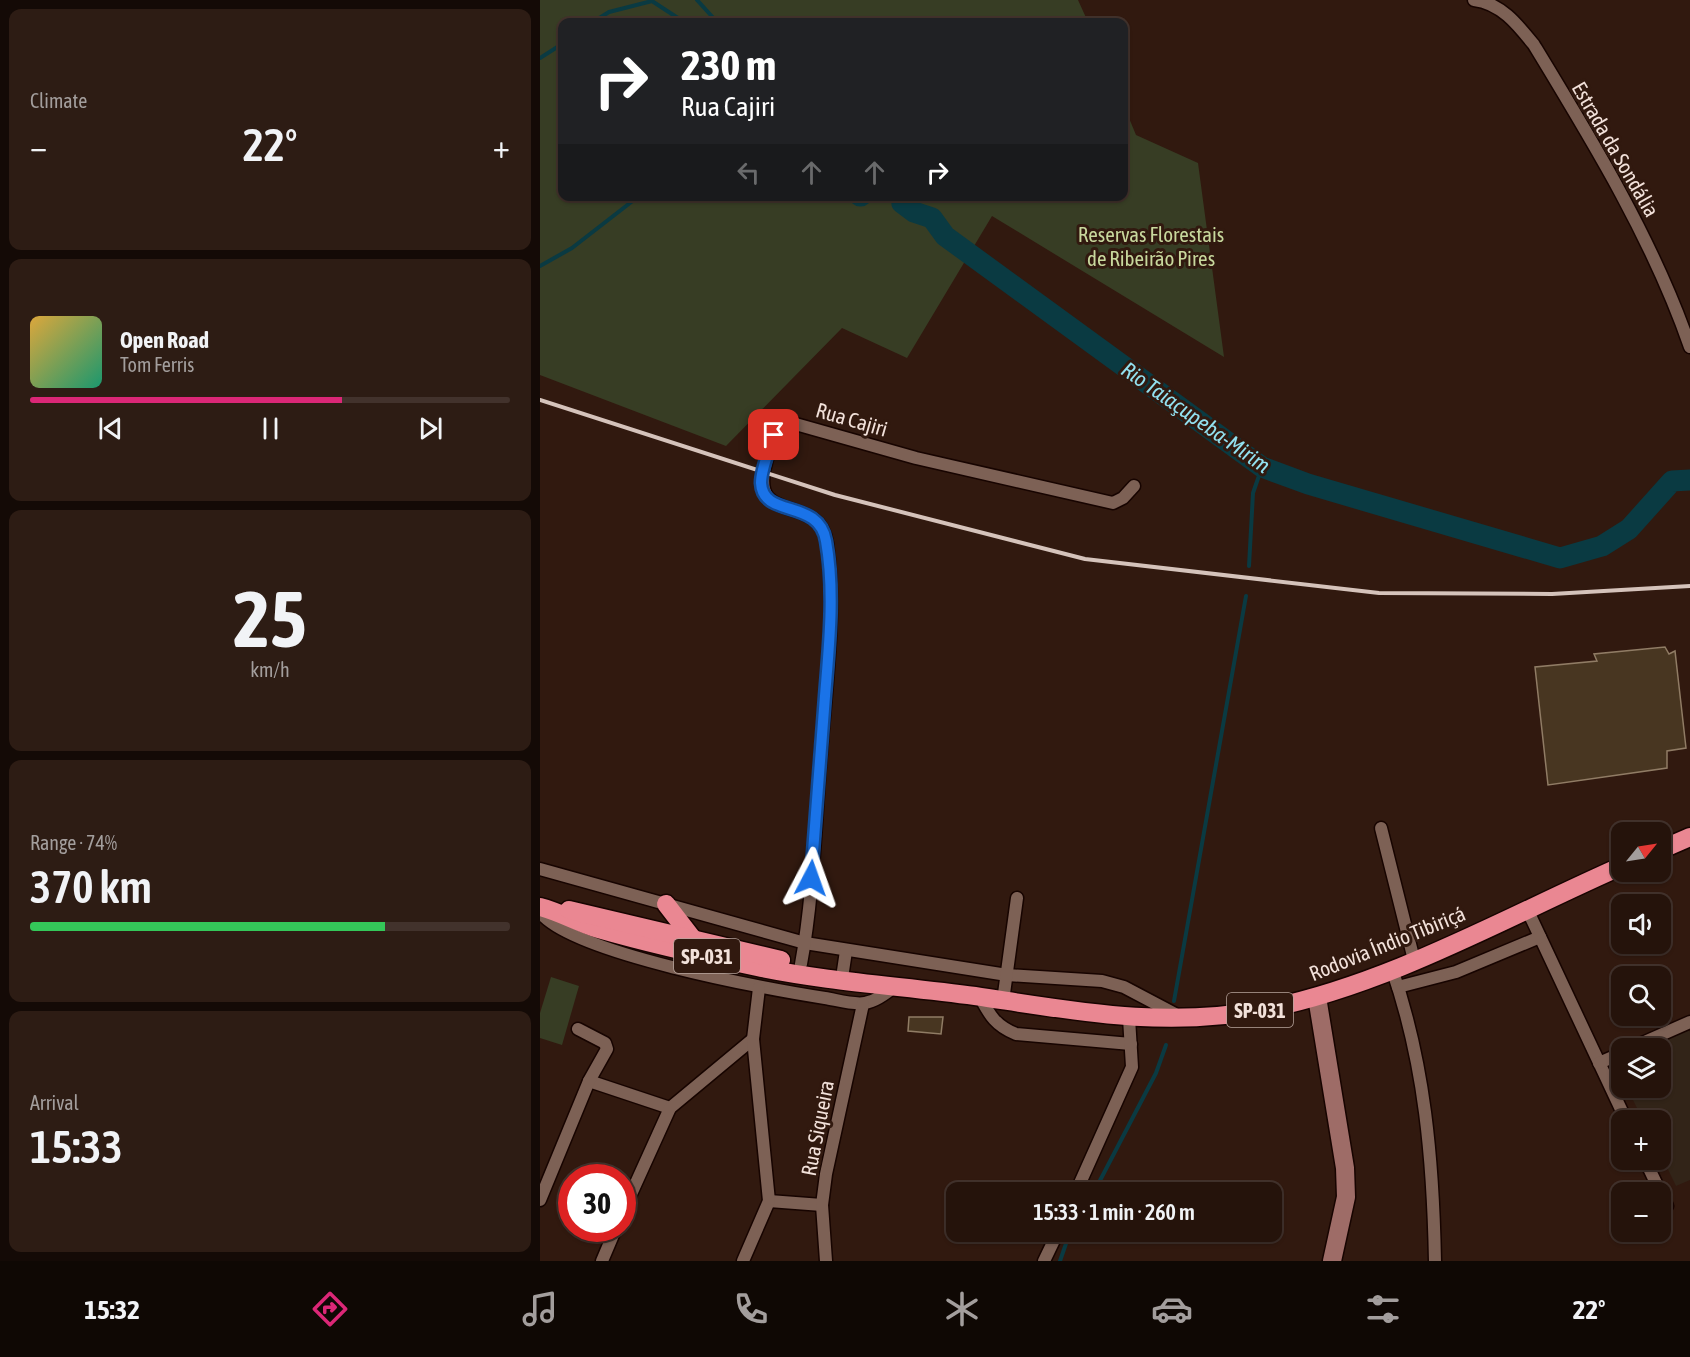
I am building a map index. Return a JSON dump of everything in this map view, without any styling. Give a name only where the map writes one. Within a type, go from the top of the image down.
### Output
[{"type":"highway","points":[[1671,845],[1690,837]]},
{"type":"highway","name":"Rodovia Índio Tibiriçá","points":[[542,909],[595,928],[746,965],[843,982],[873,982],[1129,1018],[1185,1019],[1225,1016],[1317,997],[1414,960],[1611,872]]},
{"type":"highway","points":[[666,904],[693,939]]},
{"type":"highway","name":"Rodovia Índio Tibiriçá","points":[[542,909],[579,911],[801,964],[843,971],[873,982]]},
{"type":"street","name":"Estrada da Sondália","points":[[1474,0],[1502,10],[1519,25],[1533,45],[1654,256],[1674,300],[1690,347]]},
{"type":"street","name":"Rua Cajiri","points":[[801,964],[805,943],[829,650],[830,599],[825,532],[815,518],[777,505],[765,495],[761,480],[774,435],[784,424],[792,423],[916,458],[1113,503],[1123,498],[1134,486]]},
{"type":"street","points":[[1381,828],[1414,960]]},
{"type":"street","points":[[540,869],[805,943],[1007,975],[1113,983],[1185,1019]]},
{"type":"street","points":[[1003,1001],[1017,898]]},
{"type":"street","points":[[542,909],[553,925],[586,939],[639,958],[759,988],[863,1004],[885,995],[896,985]]},
{"type":"street","points":[[1527,909],[1621,1110]]},
{"type":"street","points":[[1398,987],[1456,972],[1540,937]]},
{"type":"street","points":[[843,971],[846,951]]},
{"type":"street","points":[[1392,969],[1414,1044],[1425,1099],[1432,1167],[1435,1261]]},
{"type":"street","points":[[744,1261],[769,1201],[753,1039],[759,988]]},
{"type":"street","points":[[980,997],[992,1020],[1003,1029],[1016,1034],[1131,1044]]},
{"type":"street","points":[[1317,997],[1346,1178],[1345,1206],[1332,1261]]},
{"type":"street","name":"Rua Siqueira","points":[[826,1261],[822,1206],[831,1146],[863,1004]]},
{"type":"street","points":[[1081,1182],[1132,1067],[1129,1018]]},
{"type":"street","points":[[1654,1038],[1690,1022]]},
{"type":"street","points":[[540,1200],[589,1081],[606,1052],[607,1046],[578,1029]]},
{"type":"street","points":[[636,1183],[670,1108],[753,1039]]},
{"type":"street","points":[[1599,1063],[1611,1058]]},
{"type":"street","points":[[589,1081],[670,1108]]},
{"type":"street","points":[[769,1201],[822,1206]]},
{"type":"street","points":[[602,1261],[610,1242]]},
{"type":"street","points":[[1044,1261],[1053,1242]]},
{"type":"shaded area","points":[[1687,1028],[1690,1032],[1690,1180],[1676,1186],[1668,1170],[1671,1170],[1671,1110],[1638,1110],[1632,1098],[1671,1098],[1671,1038],[1666,1038]]},
{"type":"green space","name":"Reservas Florestais de Ribeirão Pires","points":[[540,0],[1078,0],[1086,18],[558,18],[558,201],[1128,201],[1128,116],[1136,135],[1198,163],[1224,357],[992,216],[907,358],[842,328],[726,446],[540,375]]},
{"type":"green space","points":[[551,977],[579,986],[562,1045],[540,1038],[540,1013]]},
{"type":"building","points":[[1665,647],[1669,654],[1675,651],[1686,748],[1667,751],[1667,768],[1548,785],[1535,667],[1597,661],[1594,654]]},
{"type":"building","points":[[909,1017],[943,1017],[941,1034],[908,1031]]},
{"type":"waterway","points":[[697,0],[713,18]]},
{"type":"waterway","points":[[599,18],[609,12],[652,1],[678,18]]},
{"type":"waterway","points":[[540,58],[558,47]]},
{"type":"waterway","points":[[540,266],[572,248],[633,201]]},
{"type":"waterway","name":"Rio Taiaçupeba-Mirim","points":[[903,201],[902,203],[914,212],[932,218],[945,236],[1262,467],[1308,484],[1560,558],[1602,546],[1629,529],[1672,481],[1690,480]]},
{"type":"waterway","points":[[1249,566],[1253,493],[1262,467]]},
{"type":"waterway","points":[[1174,1001],[1246,596]]},
{"type":"waterway","points":[[1099,1182],[1156,1073],[1166,1045]]},
{"type":"waterway","points":[[1060,1261],[1067,1242]]},
{"type":"railway","points":[[540,400],[835,495],[1085,559],[1379,593],[1552,594],[1690,586]]},
{"type":"route","points":[[774,435],[761,480],[762,489],[765,495],[777,505],[815,518],[825,532],[827,543],[830,599],[829,650],[811,878]]}]
